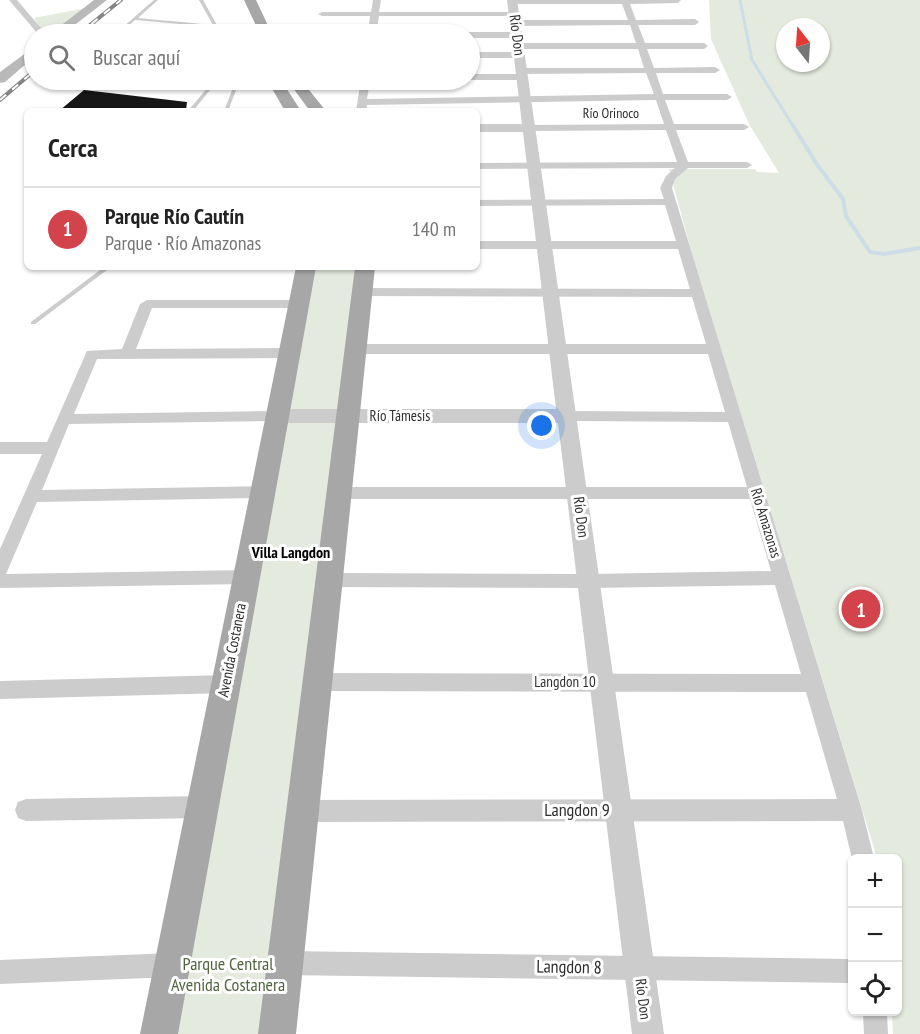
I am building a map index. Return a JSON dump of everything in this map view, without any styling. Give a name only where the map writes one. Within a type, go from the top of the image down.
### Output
[{"type":"main road","points":[[250,0],[261,24]]},
{"type":"main road","points":[[68,24],[95,2]]},
{"type":"main road","points":[[0,79],[24,59]]},
{"type":"main road","points":[[280,90],[291,108]]},
{"type":"main road","points":[[302,90],[316,108]]},
{"type":"main road","name":"Avenida Costanera","points":[[159,1034],[306,270]]},
{"type":"main road","points":[[277,1034],[363,279]]},
{"type":"street","points":[[373,24],[377,0]]},
{"type":"street","points":[[625,1],[684,165]]},
{"type":"street","points":[[480,33],[625,1],[678,1]]},
{"type":"street","points":[[11,2],[32,24]]},
{"type":"street","points":[[322,14],[374,14],[515,25],[641,46],[704,46]]},
{"type":"street","points":[[480,48],[515,25],[695,22]]},
{"type":"street","name":"Río Don","points":[[515,25],[648,1034]]},
{"type":"street","points":[[480,76],[715,70]]},
{"type":"street","points":[[364,90],[361,107],[525,100],[727,97]]},
{"type":"street","name":"Río Orinoco","points":[[480,129],[744,127]]},
{"type":"street","points":[[480,203],[539,203],[669,195],[670,178],[684,165]]},
{"type":"street","points":[[480,166],[747,165]]},
{"type":"street","name":"Río Amazonas","points":[[669,195],[851,810],[862,854]]},
{"type":"street","points":[[480,245],[684,245]]},
{"type":"street","points":[[363,279],[551,292],[699,293]]},
{"type":"street","points":[[127,354],[147,304],[300,304]]},
{"type":"street","points":[[355,349],[714,349]]},
{"type":"street","points":[[0,569],[92,354],[291,353]]},
{"type":"street","name":"Río Támesis","points":[[65,419],[277,416],[734,417]]},
{"type":"street","points":[[0,448],[52,448]]},
{"type":"street","points":[[31,496],[262,492]]},
{"type":"street","points":[[338,493],[757,493]]},
{"type":"street","points":[[0,582],[246,577]]},
{"type":"street","points":[[329,580],[589,581],[782,578]]},
{"type":"street","name":"Langdon 10","points":[[317,682],[813,683]]},
{"type":"street","points":[[0,690],[226,684]]},
{"type":"street","points":[[26,810],[202,807]]},
{"type":"street","name":"Langdon 9","points":[[303,811],[851,810]]},
{"type":"street","name":"Langdon 8","points":[[285,963],[848,971]]},
{"type":"street","points":[[0,972],[172,965]]},
{"type":"street","points":[[875,1016],[876,1034]]},
{"type":"lane","points":[[129,24],[156,0]]},
{"type":"lane","points":[[201,0],[214,24]]},
{"type":"lane","points":[[135,19],[192,24]]},
{"type":"lane","points":[[193,108],[208,90]]},
{"type":"lane","points":[[227,108],[234,90]]},
{"type":"lane","points":[[33,323],[104,270]]},
{"type":"green space","points":[[709,0],[920,0],[920,1034],[893,1034],[892,1016],[902,1016],[902,854],[876,854],[692,254],[669,169],[755,169],[757,172],[779,173],[749,124],[711,39]]},
{"type":"green space","points":[[86,8],[64,24],[37,24],[34,18]]},
{"type":"green space","name":"Parque Central Avenida Costanera","points":[[307,270],[362,270],[271,1034],[167,1034]]},
{"type":"building","points":[[84,90],[187,102],[186,108],[63,108]]},
{"type":"waterway","points":[[740,0],[752,60],[793,126]]},
{"type":"waterway","points":[[792,124],[818,166],[843,199],[846,216],[870,252],[884,254],[920,248]]},
{"type":"railway","points":[[91,24],[121,0]]},
{"type":"railway","points":[[0,100],[24,80]]},
{"type":"place","name":"Parque Río Cautín","points":[[861,609]]},
{"type":"district","name":"Villa Langdon","points":[[291,552]]}]
